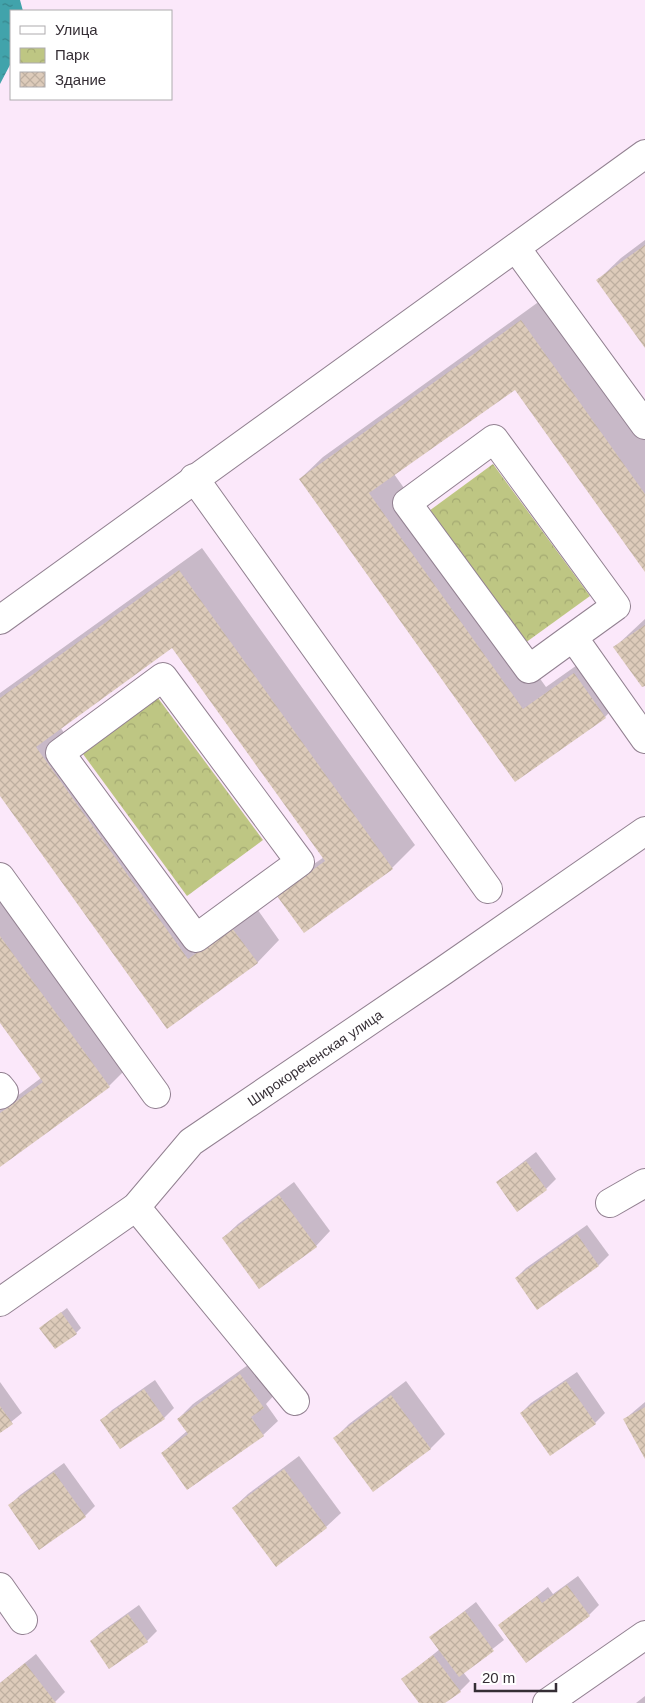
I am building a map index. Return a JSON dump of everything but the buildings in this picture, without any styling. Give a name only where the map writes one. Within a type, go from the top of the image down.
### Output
[{"type":"street","points":[[0,620],[645,154]]},
{"type":"street","points":[[516,248],[645,425]]},
{"type":"street","points":[[494,439],[616,606],[573,637],[529,670],[407,503],[494,439]]},
{"type":"street","points":[[194,478],[488,889]]},
{"type":"street","points":[[573,637],[645,738]]},
{"type":"street","points":[[163,677],[300,862],[196,938],[60,753],[163,677]]},
{"type":"street","name":"Широкореченская улица","points":[[0,1302],[136,1207],[191,1142],[444,971],[645,830]]},
{"type":"street","points":[[0,877],[156,1094]]},
{"type":"street","points":[[0,1087],[4,1092],[0,1095]]},
{"type":"street","points":[[610,1203],[645,1183]]},
{"type":"street","points":[[136,1207],[295,1401]]},
{"type":"street","points":[[0,1587],[23,1620]]},
{"type":"street","points":[[547,1703],[645,1635]]},
{"type":"green space","points":[[493,464],[590,596],[525,643],[429,511]]},
{"type":"green space","points":[[158,698],[263,840],[187,896],[83,754]]},
{"type":"water","points":[[0,0],[20,0],[23,10],[10,10],[10,65],[0,84]]}]
